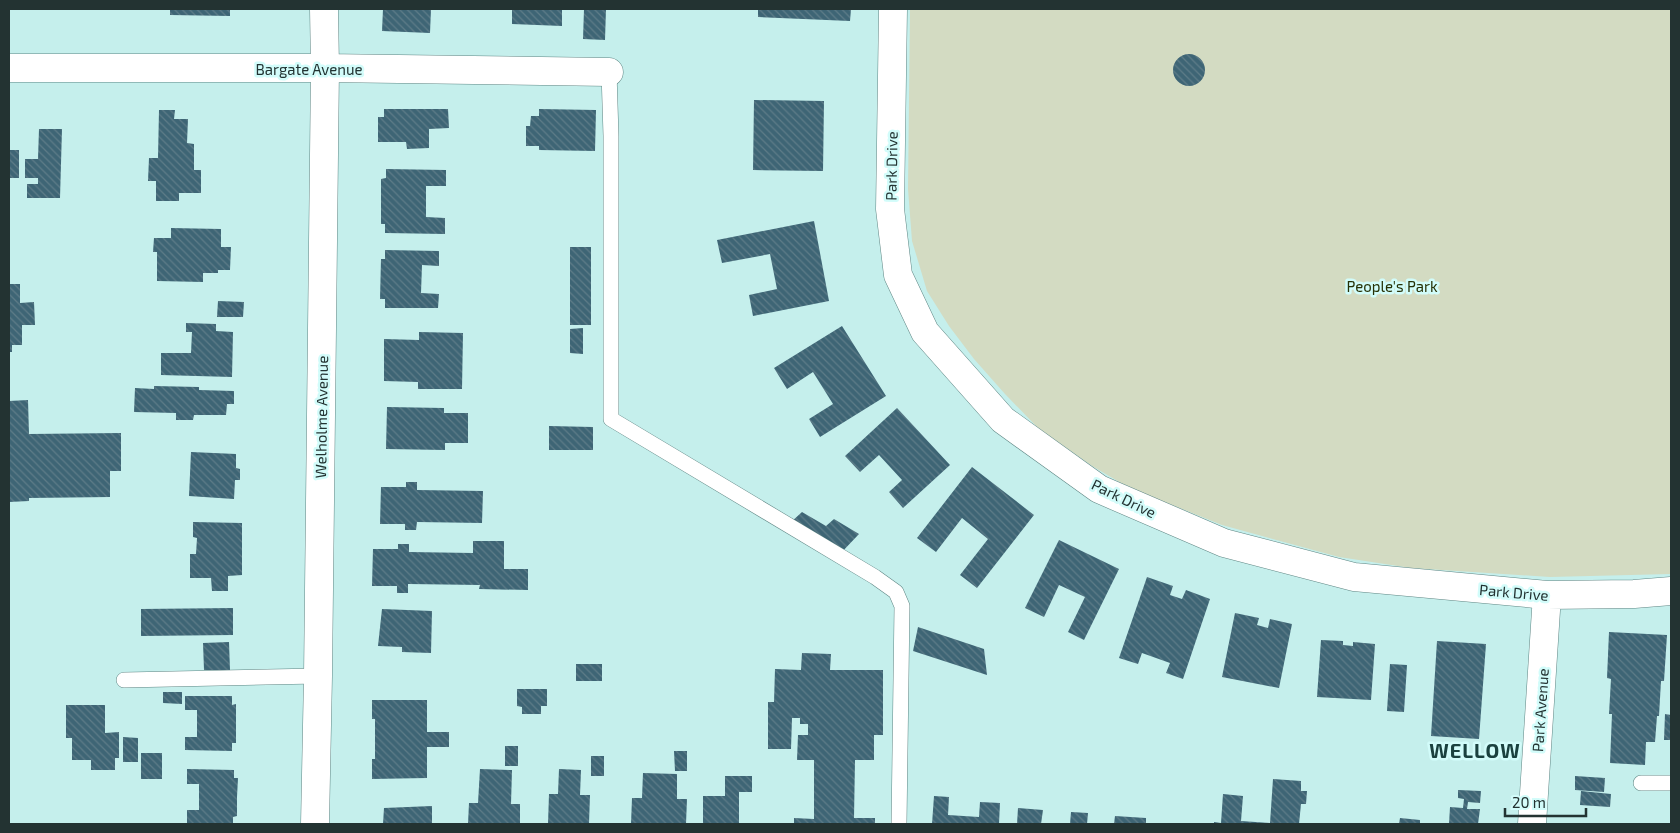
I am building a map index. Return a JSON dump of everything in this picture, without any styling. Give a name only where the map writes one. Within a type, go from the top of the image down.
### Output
[{"type":"street","name":"Welholme Avenue","points":[[315,824],[325,68],[324,9]]},
{"type":"street","name":"Park Drive","points":[[893,9],[890,209],[898,275],[925,332],[1003,420],[1099,488],[1224,543],[1354,577],[1547,595],[1634,594],[1671,591]]},
{"type":"street","name":"Bargate Avenue","points":[[9,68],[325,68],[609,72]]},
{"type":"street","name":"Park Avenue","points":[[1532,824],[1547,595]]},
{"type":"lane","points":[[609,72],[611,136],[611,419],[875,577],[896,592],[902,606],[899,824]]},
{"type":"lane","points":[[124,680],[318,676]]},
{"type":"lane","points":[[1642,783],[1671,783]]},
{"type":"green space","name":"People's Park","points":[[910,9],[1671,9],[1671,574],[1550,577],[1411,568],[1339,557],[1222,525],[1152,497],[1121,483],[1092,466],[1038,428],[974,359],[949,326],[927,291],[912,241],[908,189]]},
{"type":"building","points":[[170,9],[230,9],[230,16],[170,15]]},
{"type":"building","points":[[383,9],[431,9],[430,33],[382,31]]},
{"type":"building","points":[[512,9],[562,9],[562,26],[512,24]]},
{"type":"building","points":[[584,9],[606,9],[605,40],[583,39]]},
{"type":"building","points":[[758,9],[851,9],[850,21],[758,17]]},
{"type":"building","points":[[1189,54],[1200,59],[1205,70],[1200,81],[1189,86],[1178,81],[1173,70],[1178,59]]},
{"type":"building","points":[[754,100],[824,101],[823,171],[753,170]]},
{"type":"building","points":[[384,109],[448,109],[449,128],[429,129],[429,148],[407,149],[406,142],[378,142],[378,117],[384,117]]},
{"type":"building","points":[[539,109],[596,110],[595,151],[539,150],[539,146],[526,146],[526,126],[530,126],[531,116],[539,116]]},
{"type":"building","points":[[159,110],[175,110],[174,119],[188,119],[187,143],[194,144],[194,170],[201,170],[201,193],[179,193],[179,201],[156,201],[156,181],[148,181],[149,158],[158,158]]},
{"type":"building","points":[[39,129],[62,129],[60,198],[27,198],[27,184],[38,184],[38,178],[25,178],[25,159],[38,159]]},
{"type":"building","points":[[9,150],[19,150],[19,178],[9,178]]},
{"type":"building","points":[[386,169],[446,170],[446,186],[426,186],[426,217],[445,218],[445,234],[385,233],[385,224],[381,224],[381,179],[386,178]]},
{"type":"building","points":[[814,221],[829,301],[753,316],[749,295],[777,289],[770,254],[722,263],[717,240]]},
{"type":"building","points":[[171,228],[221,229],[221,247],[231,247],[230,270],[218,270],[218,273],[203,273],[203,282],[157,281],[157,252],[153,252],[154,238],[171,238]]},
{"type":"building","points":[[570,247],[591,247],[591,325],[570,325]]},
{"type":"building","points":[[385,250],[439,251],[439,266],[422,265],[421,293],[439,294],[438,308],[385,308],[385,299],[380,299],[381,259],[385,259]]},
{"type":"building","points":[[9,284],[20,284],[20,303],[34,302],[35,325],[22,325],[22,345],[12,345],[12,352],[9,352]]},
{"type":"building","points":[[218,301],[244,302],[243,317],[217,317]]},
{"type":"building","points":[[186,323],[216,324],[216,331],[233,332],[232,377],[161,375],[161,353],[191,353],[192,332],[186,332]]},
{"type":"building","points":[[842,326],[886,396],[820,437],[809,419],[833,404],[813,372],[787,389],[774,368]]},
{"type":"building","points":[[583,328],[583,354],[570,353],[570,329]]},
{"type":"building","points":[[419,332],[463,333],[462,389],[418,389],[418,382],[384,381],[384,339],[419,340]]},
{"type":"building","points":[[154,386],[199,387],[199,390],[234,391],[234,404],[227,404],[226,415],[194,415],[193,420],[176,420],[176,413],[134,412],[135,388],[154,389]]},
{"type":"building","points":[[28,400],[29,434],[121,433],[121,471],[110,471],[110,497],[29,498],[29,501],[9,502],[9,401]]},
{"type":"building","points":[[387,407],[444,408],[444,413],[468,413],[468,443],[445,443],[445,450],[386,449]]},
{"type":"building","points":[[897,408],[950,465],[903,508],[889,492],[902,480],[879,455],[860,472],[845,456]]},
{"type":"building","points":[[549,426],[593,427],[593,450],[549,450]]},
{"type":"building","points":[[191,452],[236,454],[236,468],[240,469],[240,480],[235,480],[234,499],[189,496]]},
{"type":"building","points":[[972,467],[1034,515],[977,588],[960,575],[988,539],[962,518],[936,552],[917,538]]},
{"type":"building","points":[[406,482],[417,482],[417,490],[483,491],[482,523],[417,522],[416,530],[405,530],[405,524],[380,524],[381,487],[406,487]]},
{"type":"building","points":[[802,512],[826,526],[834,519],[859,534],[840,554],[790,523]]},
{"type":"building","points":[[193,522],[242,523],[242,575],[228,576],[228,591],[212,591],[211,578],[190,578],[190,554],[196,554],[197,538],[193,537]]},
{"type":"building","points":[[1059,540],[1119,569],[1084,640],[1068,632],[1085,597],[1059,585],[1044,617],[1025,608]]},
{"type":"building","points":[[473,541],[504,541],[504,569],[528,569],[528,590],[479,589],[480,585],[408,584],[408,593],[397,593],[397,586],[372,586],[373,549],[398,549],[398,544],[409,544],[409,552],[473,553]]},
{"type":"building","points":[[1147,577],[1173,586],[1170,595],[1182,599],[1186,590],[1210,599],[1183,679],[1166,673],[1170,663],[1142,653],[1138,664],[1119,658]]},
{"type":"building","points":[[233,608],[233,635],[141,636],[141,609]]},
{"type":"building","points":[[382,609],[432,611],[431,653],[402,652],[402,647],[378,646]]},
{"type":"building","points":[[1235,613],[1259,618],[1257,625],[1268,628],[1270,619],[1292,624],[1279,688],[1222,677]]},
{"type":"building","points":[[918,627],[984,649],[987,675],[913,651]]},
{"type":"building","points":[[1609,632],[1667,635],[1664,681],[1661,681],[1655,742],[1646,742],[1645,765],[1610,763],[1612,714],[1609,714],[1611,679],[1607,678]]},
{"type":"building","points":[[1321,640],[1343,641],[1343,645],[1353,646],[1353,642],[1375,644],[1371,700],[1317,697]]},
{"type":"building","points":[[1437,641],[1486,644],[1479,739],[1431,736]]},
{"type":"building","points":[[229,642],[230,670],[204,670],[203,643]]},
{"type":"building","points":[[802,653],[831,654],[830,670],[883,670],[883,735],[874,735],[874,760],[855,760],[854,818],[875,818],[875,824],[794,824],[794,818],[814,819],[814,760],[797,760],[798,735],[808,735],[808,724],[800,724],[800,718],[792,718],[791,749],[768,749],[768,702],[774,702],[775,669],[801,670]]},
{"type":"building","points":[[576,664],[602,664],[602,681],[576,681]]},
{"type":"building","points":[[1390,664],[1407,665],[1404,712],[1387,711]]},
{"type":"building","points":[[517,689],[547,689],[547,706],[541,706],[541,714],[522,714],[522,707],[517,706]]},
{"type":"building","points":[[163,692],[182,692],[182,704],[163,703]]},
{"type":"building","points":[[185,696],[232,696],[232,705],[236,704],[236,743],[232,743],[232,751],[185,750],[185,737],[197,737],[197,710],[185,710]]},
{"type":"building","points":[[372,700],[427,700],[427,732],[449,732],[449,747],[427,747],[427,778],[372,779],[372,759],[375,759],[375,719],[372,719]]},
{"type":"building","points":[[66,705],[105,705],[105,733],[119,732],[119,758],[115,758],[115,770],[91,770],[91,760],[72,760],[72,738],[66,738]]},
{"type":"building","points":[[1665,714],[1671,715],[1671,740],[1664,740]]},
{"type":"building","points":[[123,737],[138,738],[138,762],[123,762]]},
{"type":"building","points":[[505,746],[518,746],[518,766],[505,766]]},
{"type":"building","points":[[674,751],[687,751],[687,771],[675,771]]},
{"type":"building","points":[[141,753],[162,753],[162,779],[141,779]]},
{"type":"building","points":[[591,756],[604,756],[604,776],[591,776]]},
{"type":"building","points":[[187,769],[234,770],[234,778],[238,778],[237,816],[233,817],[233,824],[187,824],[187,810],[199,810],[199,784],[187,784]]},
{"type":"building","points":[[480,769],[512,770],[511,804],[520,804],[520,824],[468,824],[469,803],[478,803]]},
{"type":"building","points":[[559,769],[581,770],[580,795],[590,795],[589,824],[548,824],[549,794],[558,794]]},
{"type":"building","points":[[643,773],[677,774],[677,799],[687,799],[686,824],[631,824],[632,798],[642,798]]},
{"type":"building","points":[[725,776],[752,776],[752,792],[739,792],[739,824],[703,824],[703,796],[725,796]]},
{"type":"building","points":[[1575,776],[1605,778],[1604,792],[1575,790]]},
{"type":"building","points":[[1273,779],[1301,781],[1301,791],[1307,791],[1306,804],[1301,804],[1299,824],[1214,824],[1214,822],[1221,823],[1223,794],[1243,796],[1241,821],[1270,823]]},
{"type":"building","points":[[1458,790],[1481,791],[1480,803],[1468,802],[1467,809],[1480,809],[1478,824],[1449,824],[1450,807],[1463,808],[1464,799],[1458,798]]},
{"type":"building","points":[[1581,791],[1611,794],[1610,807],[1580,805]]},
{"type":"building","points":[[934,796],[949,797],[948,815],[979,817],[980,802],[1000,803],[999,824],[932,824]]},
{"type":"building","points":[[432,806],[432,824],[383,824],[384,808]]},
{"type":"building","points":[[1018,808],[1043,810],[1041,824],[1017,824]]},
{"type":"building","points":[[1071,812],[1088,813],[1087,824],[1070,824]]},
{"type":"building","points":[[1115,816],[1146,818],[1146,824],[1114,824]]},
{"type":"building","points":[[1400,818],[1420,820],[1420,824],[1399,824]]},
{"type":"district","name":"WELLOW","points":[[1475,750]]}]
